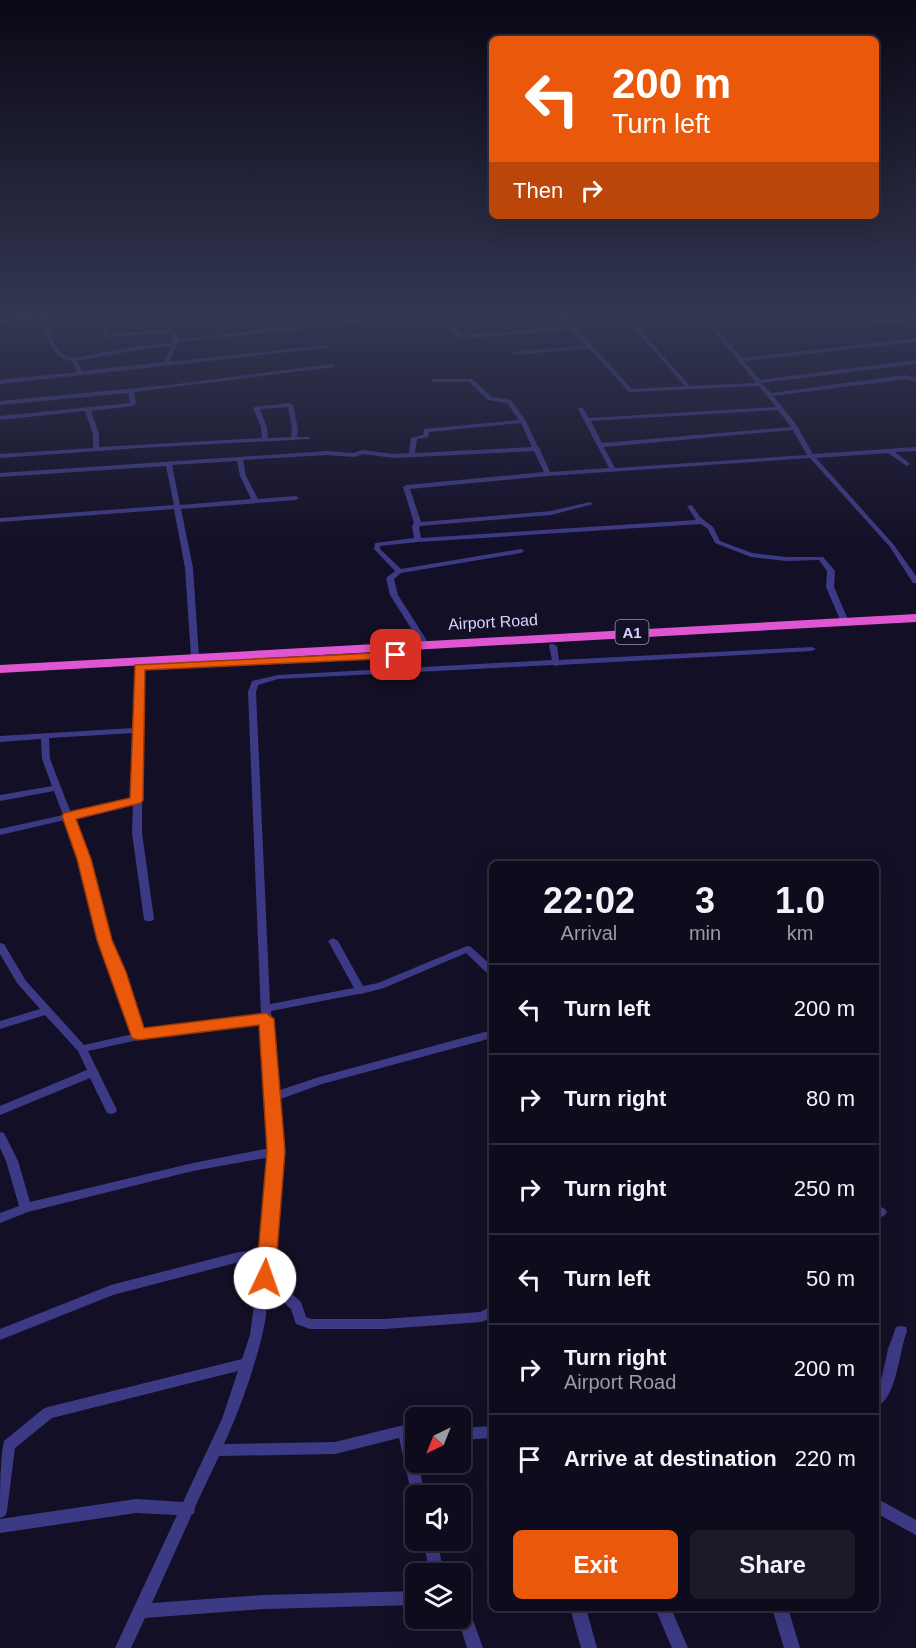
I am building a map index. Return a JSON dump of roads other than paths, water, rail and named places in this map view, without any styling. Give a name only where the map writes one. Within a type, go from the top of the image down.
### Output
[{"type":"highway","name":"Airport Road","points":[[0,675],[341,654],[425,644],[916,618]]},
{"type":"highway","name":"Airport Road","points":[[0,669],[195,657],[553,646],[916,625]]},
{"type":"street","points":[[0,403],[140,390]]},
{"type":"street","points":[[480,390],[490,399],[509,401],[538,449],[548,474]]},
{"type":"street","points":[[630,390],[652,390]]},
{"type":"street","points":[[765,390],[795,428],[811,456],[892,546],[916,581]]},
{"type":"street","points":[[769,395],[808,390]]},
{"type":"street","points":[[0,418],[131,405],[134,404],[131,391]]},
{"type":"street","points":[[265,440],[264,427],[256,408],[290,405],[295,429],[294,438]]},
{"type":"street","points":[[586,420],[780,408]]},
{"type":"street","points":[[581,410],[613,470]]},
{"type":"street","points":[[88,411],[96,434],[96,450]]},
{"type":"street","points":[[412,454],[414,438],[426,436],[426,430],[523,421]]},
{"type":"street","points":[[601,445],[795,428]]},
{"type":"street","points":[[0,456],[308,438]]},
{"type":"street","points":[[0,475],[327,453],[354,455],[362,452],[377,456],[538,449]]},
{"type":"street","points":[[418,525],[406,487],[548,474],[916,449]]},
{"type":"street","points":[[890,451],[907,464]]},
{"type":"street","points":[[240,459],[243,476],[255,500]]},
{"type":"street","points":[[169,464],[189,568],[195,657]]},
{"type":"street","points":[[0,520],[296,498]]},
{"type":"street","points":[[418,525],[551,513],[590,504]]},
{"type":"street","points":[[690,506],[697,518],[711,528],[717,542],[734,550],[776,558],[821,558],[831,571],[830,587],[845,622]]},
{"type":"street","points":[[399,571],[383,558],[377,549],[377,544],[702,522]]},
{"type":"street","points":[[418,525],[415,526],[418,540]]},
{"type":"street","points":[[425,644],[418,627],[402,609],[390,588],[390,578],[399,571],[521,551]]},
{"type":"street","points":[[553,646],[556,664]]},
{"type":"street","points":[[123,1648],[230,1419],[256,1335],[265,1278],[276,1151],[270,1098],[255,794],[252,692],[255,683],[278,676],[556,664],[813,649]]},
{"type":"street","points":[[139,667],[137,833],[149,919]]},
{"type":"street","points":[[0,739],[137,730]]},
{"type":"street","points":[[45,736],[46,759],[84,859],[105,940],[138,1034]]},
{"type":"street","points":[[0,798],[57,788]]},
{"type":"street","points":[[0,832],[137,800]]},
{"type":"street","points":[[333,941],[361,991]]},
{"type":"street","points":[[0,946],[22,983],[82,1049],[111,1110]]},
{"type":"street","points":[[82,1049],[138,1034],[266,1013],[361,991],[408,975],[466,950],[489,969]]},
{"type":"street","points":[[0,1025],[47,1011]]},
{"type":"street","points":[[270,1098],[319,1081],[489,1035]]},
{"type":"street","points":[[0,1111],[93,1072]]},
{"type":"street","points":[[0,1136],[12,1161],[26,1208]]},
{"type":"street","points":[[0,1218],[26,1208],[193,1167],[276,1151]]},
{"type":"street","points":[[0,1335],[111,1290],[239,1257],[266,1254]]},
{"type":"street","points":[[265,1278],[297,1306],[301,1320],[310,1324],[384,1324],[482,1317],[489,1313]]},
{"type":"street","points":[[879,1397],[886,1389],[895,1343],[901,1331]]},
{"type":"street","points":[[0,1510],[9,1446],[48,1413],[248,1363]]},
{"type":"street","points":[[471,1433],[489,1432]]},
{"type":"street","points":[[216,1450],[334,1449],[405,1433]]},
{"type":"street","points":[[0,1526],[136,1506],[189,1509]]},
{"type":"street","points":[[879,1507],[916,1528]]},
{"type":"street","points":[[141,1611],[264,1602],[405,1598]]},
{"type":"street","points":[[579,1611],[589,1648]]},
{"type":"street","points":[[664,1611],[680,1648]]},
{"type":"street","points":[[781,1611],[792,1648]]},
{"type":"street","points":[[469,1629],[476,1648]]}]
